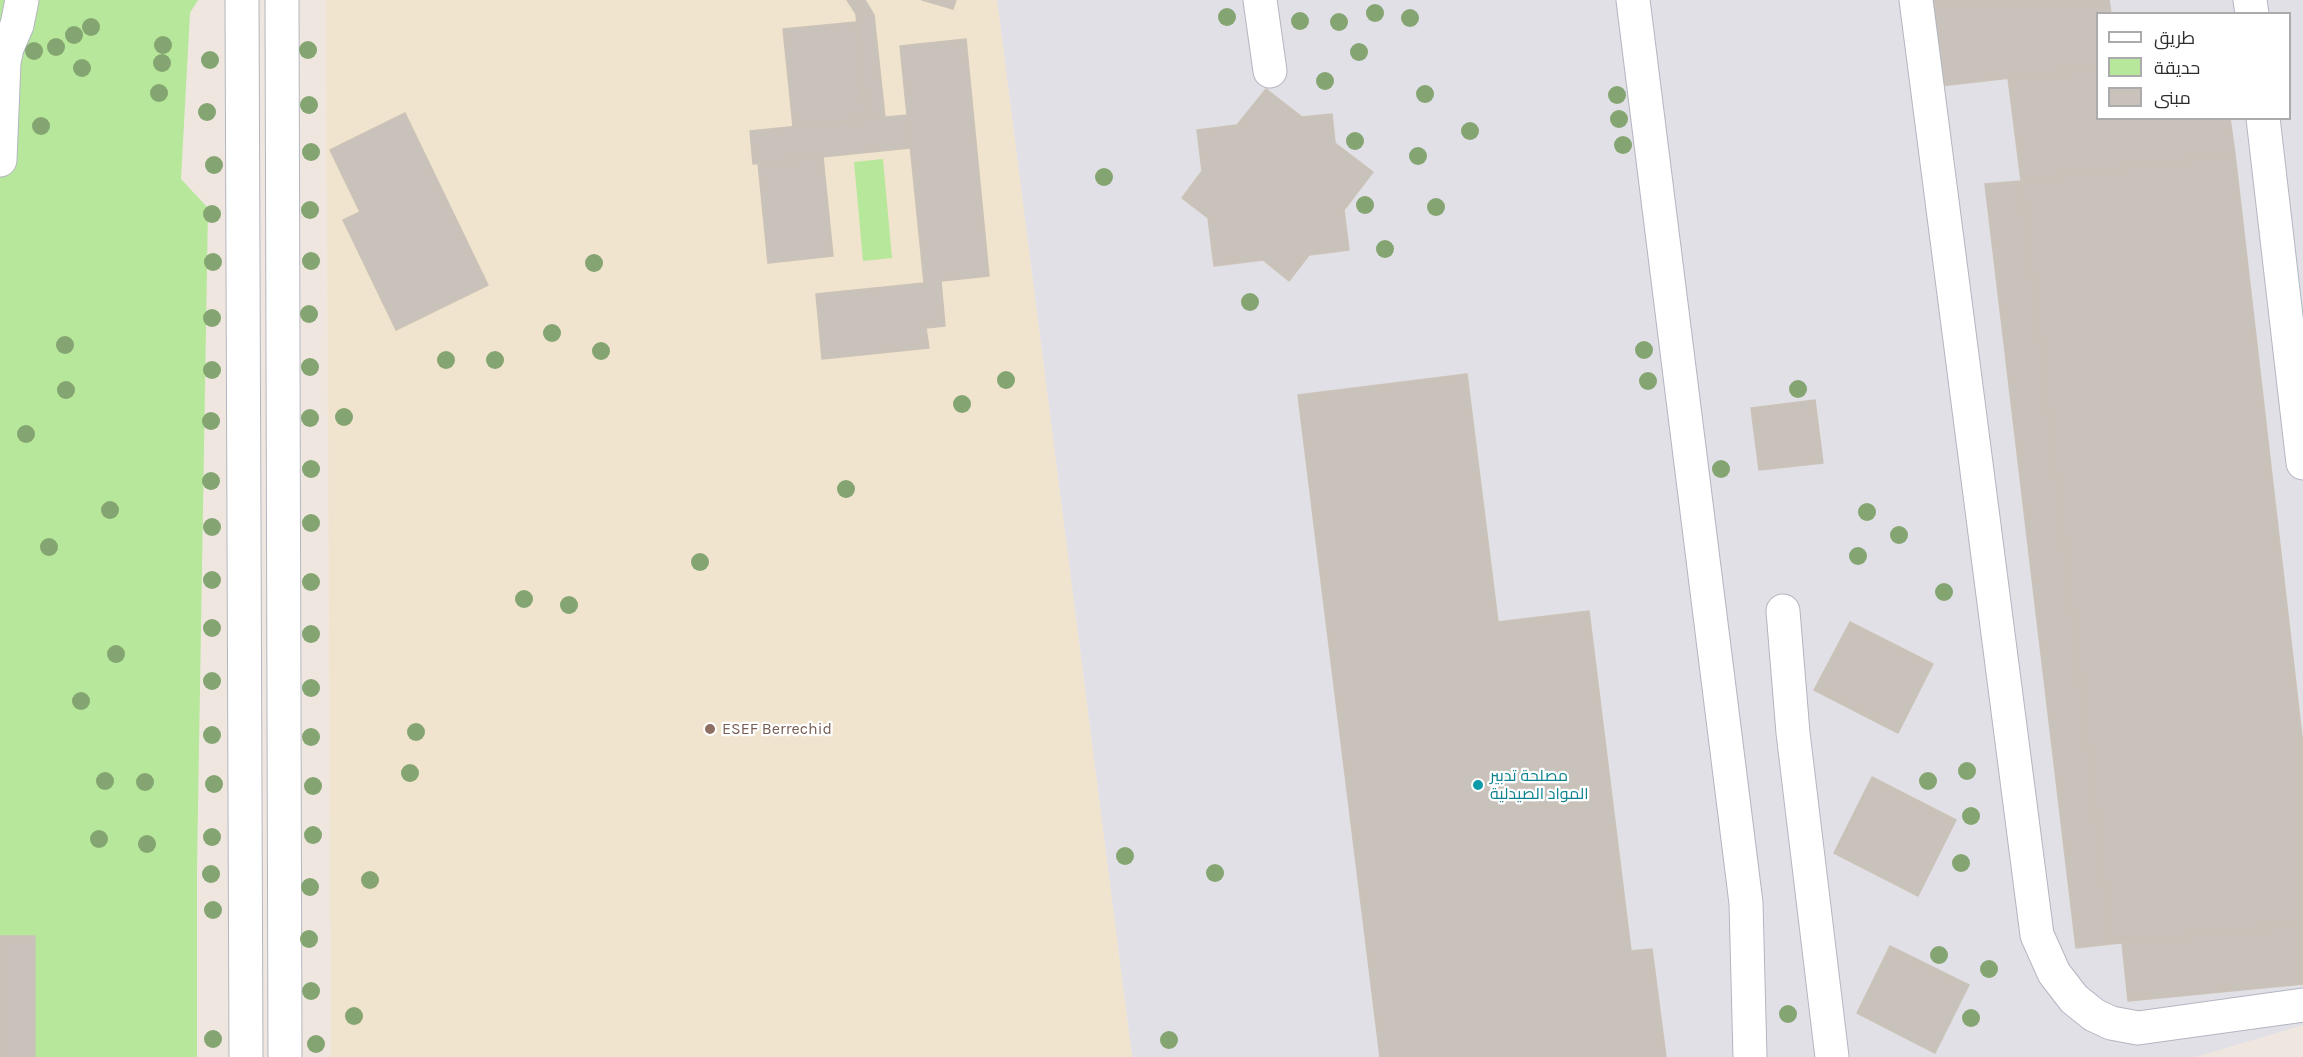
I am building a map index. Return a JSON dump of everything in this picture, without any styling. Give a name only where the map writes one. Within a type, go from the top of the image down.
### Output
[{"type":"street","points":[[0,160],[4,62],[7,48],[18,25],[21,0]]},
{"type":"street","points":[[242,0],[246,1057]]},
{"type":"street","points":[[282,0],[285,1057]]},
{"type":"street","points":[[1260,0],[1270,71]]},
{"type":"street","points":[[1633,0],[1746,903],[1750,1057]]},
{"type":"street","points":[[1916,0],[2037,936],[2054,973],[2074,999],[2111,1023],[2138,1028],[2303,1005]]},
{"type":"street","points":[[2263,120],[2303,463]]},
{"type":"street","points":[[1783,610],[1793,733],[1832,1057]]},
{"type":"shaded area","name":"ESEF Berrechid","points":[[326,0],[997,0],[1132,1057],[331,1057]]},
{"type":"shaded area","points":[[997,0],[2303,0],[2303,1025],[2196,1057],[1132,1057]]},
{"type":"green space","points":[[0,0],[198,0],[190,13],[181,179],[208,208],[197,867],[197,1057],[0,1057]]},
{"type":"green space","points":[[883,159],[892,258],[863,261],[854,162]]},
{"type":"building","points":[[847,0],[865,0],[874,15],[885,117],[866,119],[856,14]]},
{"type":"building","points":[[922,0],[956,0],[953,9]]},
{"type":"building","points":[[1930,0],[2109,0],[2111,12],[2096,12],[2096,68],[1940,86]]},
{"type":"building","points":[[856,22],[866,119],[793,126],[783,29]]},
{"type":"building","points":[[966,39],[989,276],[941,281],[945,326],[926,328],[929,348],[822,359],[816,294],[924,283],[900,46]]},
{"type":"building","points":[[2096,68],[2096,120],[2230,120],[2235,154],[2021,181],[2008,78]]},
{"type":"building","points":[[1266,89],[1302,117],[1332,114],[1335,143],[1373,172],[1344,210],[1349,250],[1309,255],[1289,281],[1263,260],[1214,266],[1208,218],[1182,198],[1202,171],[1197,130],[1237,125]]},
{"type":"building","points":[[405,113],[488,285],[396,330],[343,220],[360,212],[330,150]]},
{"type":"building","points":[[907,115],[910,148],[753,164],[750,131]]},
{"type":"building","points":[[2235,154],[2303,745],[2303,924],[2111,944],[2021,181]]},
{"type":"building","points":[[823,157],[833,256],[768,263],[758,163]]},
{"type":"building","points":[[2021,181],[2111,944],[2076,948],[1985,184]]},
{"type":"building","name":"مصلحة تدبير المواد الصيدلية","points":[[1467,374],[1498,622],[1589,611],[1631,951],[1652,949],[1666,1057],[1380,1057],[1298,395]]},
{"type":"building","points":[[1815,400],[1823,463],[1759,470],[1751,408]]},
{"type":"building","points":[[1850,622],[1933,664],[1898,733],[1814,690]]},
{"type":"building","points":[[1872,777],[1956,820],[1918,896],[1834,853]]},
{"type":"building","points":[[2303,924],[2303,984],[2128,1001],[2122,943]]},
{"type":"building","points":[[0,936],[35,936],[35,1057],[0,1057]]},
{"type":"building","points":[[1890,946],[1969,985],[1935,1053],[1857,1013]]},
{"type":"place","name":"ESEF Berrechid","points":[[710,729]]},
{"type":"place","name":"مصلحة تدبير المواد الصيدلية","points":[[1478,785]]}]
